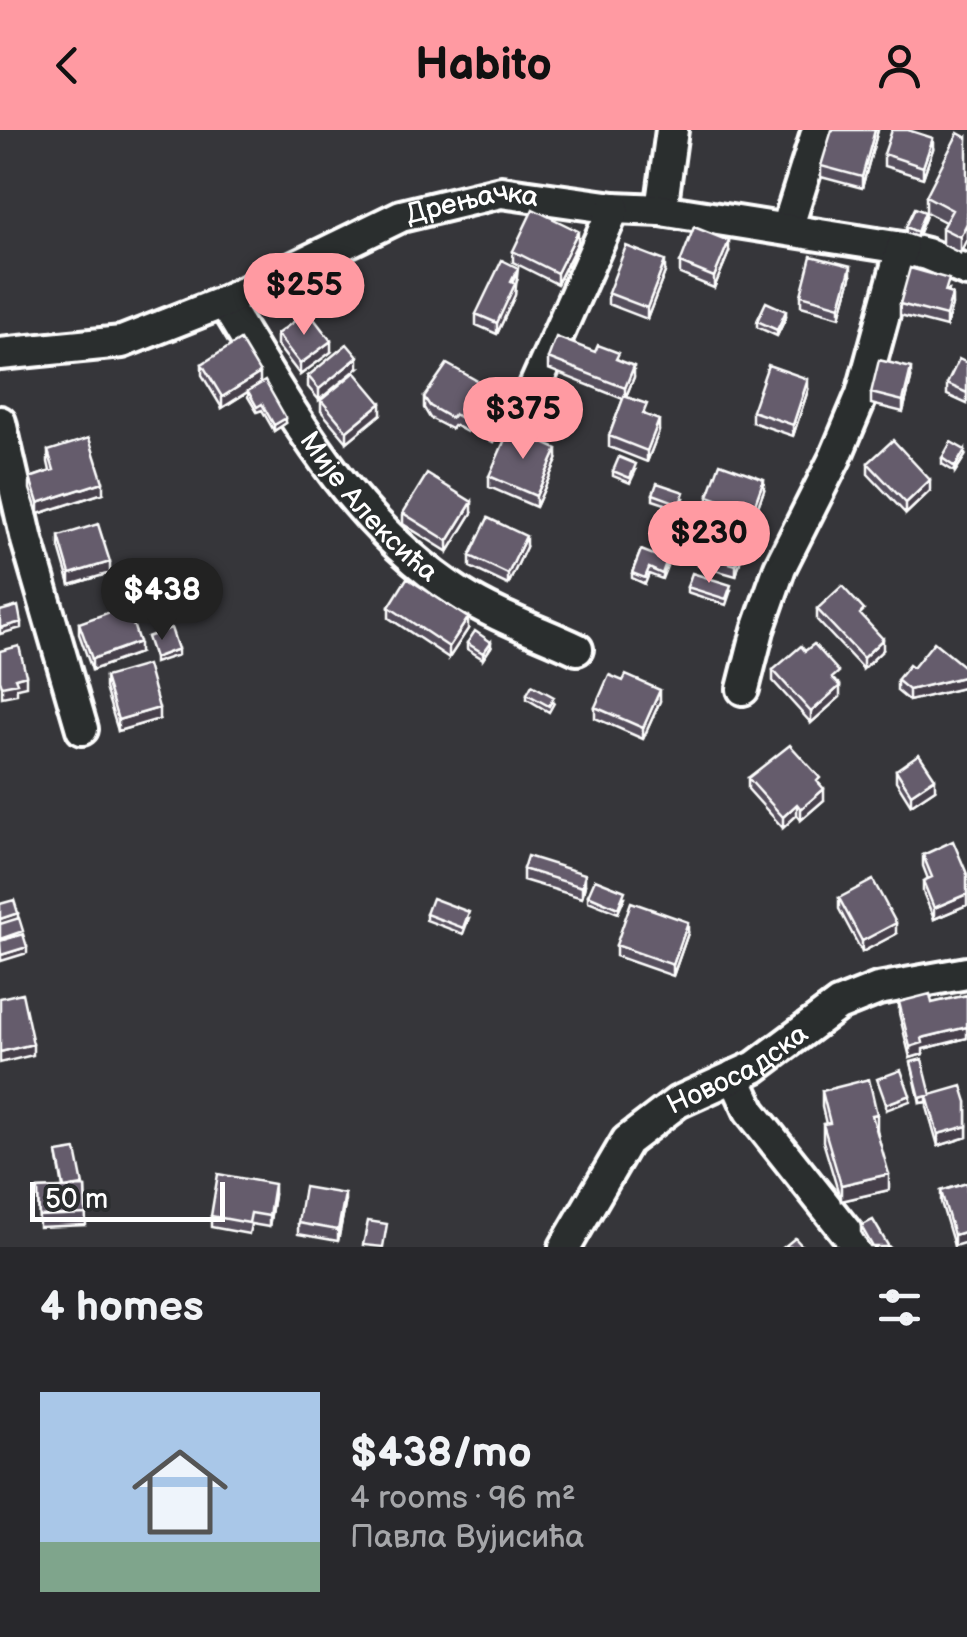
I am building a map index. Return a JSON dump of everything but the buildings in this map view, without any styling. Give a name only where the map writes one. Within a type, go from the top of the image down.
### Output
[{"type":"street","points":[[661,210],[672,130]]},
{"type":"street","points":[[787,229],[818,130]]},
{"type":"street","name":"Дрењачка","points":[[0,354],[122,342],[224,302],[400,216],[502,192],[614,208],[661,210],[902,248],[967,271]]},
{"type":"street","points":[[532,393],[614,208]]},
{"type":"street","points":[[743,689],[780,567],[835,458],[862,394],[902,248]]},
{"type":"street","name":"Мије Алексића","points":[[224,302],[333,475],[379,527],[460,594],[577,649]]},
{"type":"street","points":[[0,422],[27,540],[82,729]]},
{"type":"street","name":"Новосадска","points":[[565,1247],[627,1142],[678,1102],[754,1067],[838,1005],[878,988],[967,973]]},
{"type":"street","points":[[734,1076],[750,1111],[858,1247]]}]
